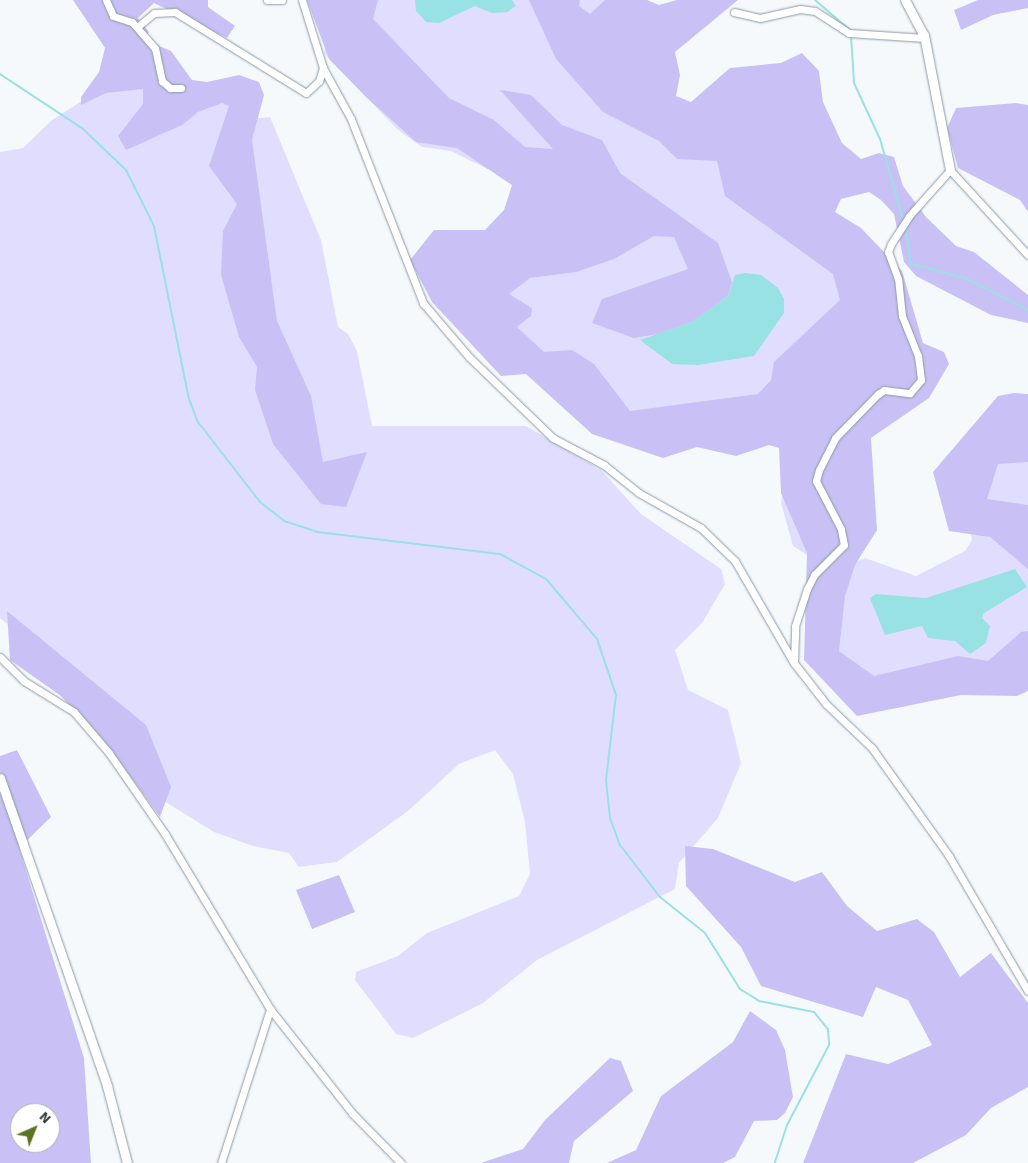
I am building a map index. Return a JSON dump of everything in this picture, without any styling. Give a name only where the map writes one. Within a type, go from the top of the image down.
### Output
[{"type":"street","points":[[106,0],[113,16],[137,27],[155,48],[162,80],[170,88],[181,88]]},
{"type":"street","points":[[266,0],[282,0]]},
{"type":"street","points":[[302,0],[323,68],[351,119],[409,275],[438,323],[553,438],[604,465],[722,546],[794,662],[826,704],[877,754],[949,856],[1028,991]]},
{"type":"street","points":[[905,0],[925,38],[950,170],[1028,255]]},
{"type":"street","points":[[734,12],[760,18],[800,9],[814,11],[848,33],[925,38]]},
{"type":"street","points":[[137,27],[154,14],[175,12],[306,93],[319,81],[323,68]]},
{"type":"street","points":[[794,662],[795,626],[807,590],[814,575],[844,545],[841,528],[816,481],[819,470],[835,438],[878,394],[884,390],[910,393],[921,380],[888,249],[909,216],[950,170]]},
{"type":"street","points":[[0,657],[24,681],[74,712],[109,753],[165,834],[270,1009],[352,1114],[401,1163]]},
{"type":"street","points":[[0,778],[107,1086],[127,1163]]},
{"type":"street","points":[[221,1163],[270,1009]]},
{"type":"shaded area","points":[[73,0],[208,0],[208,7],[235,26],[227,38],[154,3],[138,18],[149,32],[143,39],[171,51],[192,80],[207,82],[239,75],[259,82],[264,95],[252,140],[277,321],[311,396],[323,462],[367,452],[346,507],[321,504],[273,444],[255,390],[257,367],[239,337],[221,275],[223,231],[237,204],[209,166],[229,106],[222,103],[198,112],[182,125],[126,150],[118,136],[143,104],[143,89],[106,93],[81,105],[81,97],[99,72],[105,48]]},
{"type":"shaded area","points":[[307,0],[378,0],[373,19],[449,98],[494,120],[525,147],[553,149],[500,90],[531,95],[562,125],[602,140],[620,173],[718,243],[732,282],[728,296],[692,322],[658,334],[634,338],[592,323],[602,299],[688,269],[674,237],[654,236],[614,259],[576,272],[530,278],[509,294],[532,308],[531,316],[517,327],[544,352],[572,350],[594,364],[630,411],[758,394],[771,380],[774,362],[840,300],[833,274],[725,196],[717,161],[677,159],[659,141],[603,112],[556,59],[529,0],[580,0],[579,6],[590,14],[605,0],[647,0],[659,5],[677,0],[738,0],[675,52],[680,75],[676,96],[691,102],[730,68],[781,63],[802,53],[819,71],[823,102],[842,143],[861,159],[879,153],[894,157],[903,186],[926,217],[956,246],[974,252],[1028,295],[1028,323],[991,315],[916,276],[904,262],[894,214],[881,200],[869,192],[841,199],[835,212],[861,228],[902,271],[923,343],[944,352],[949,364],[929,398],[871,438],[877,530],[855,565],[845,596],[839,651],[874,676],[958,656],[988,661],[1021,632],[1028,631],[1028,691],[1017,696],[961,695],[857,716],[804,660],[807,553],[781,493],[779,448],[769,445],[736,456],[697,447],[663,458],[592,434],[526,374],[501,376],[432,302],[410,260],[434,230],[485,230],[504,210],[512,185],[457,148],[416,142],[366,97],[329,59]]},
{"type":"shaded area","points":[[335,0],[612,0],[643,99],[716,137],[833,264],[877,389],[819,563],[793,546],[781,503],[788,458],[774,440],[648,447],[477,308],[553,262],[510,180],[451,151],[422,147],[397,129],[324,53]]},
{"type":"shaded area","points":[[978,0],[1028,0],[1028,8],[993,15],[961,30],[954,10]]},
{"type":"shaded area","points":[[115,80],[239,104],[242,120],[270,117],[321,240],[338,327],[348,334],[357,351],[372,426],[526,426],[601,470],[641,514],[721,569],[725,584],[702,623],[675,650],[688,690],[728,710],[741,763],[718,818],[679,863],[675,889],[537,960],[483,1003],[413,1038],[396,1034],[355,980],[356,972],[398,956],[427,933],[519,896],[530,874],[525,822],[513,774],[495,750],[459,764],[408,811],[337,862],[299,867],[289,853],[253,846],[214,832],[164,801],[31,644],[0,618],[0,152],[23,148],[52,120]]},
{"type":"shaded area","points":[[1016,103],[1028,105],[1028,212],[1020,200],[958,168],[947,128],[956,108]]},
{"type":"shaded area","points":[[1014,393],[1028,394],[1028,462],[998,464],[987,499],[1028,505],[1028,569],[990,537],[949,531],[933,472],[998,396]]},
{"type":"shaded area","points":[[1008,458],[1028,460],[1028,651],[1011,661],[861,686],[826,662],[838,570],[865,558],[916,576],[965,551],[972,540],[967,515],[994,463]]},
{"type":"shaded area","points":[[7,611],[146,725],[171,787],[160,817],[114,754],[61,696],[10,660]]},
{"type":"shaded area","points":[[17,750],[51,817],[19,848],[84,1058],[91,1163],[0,1163],[0,756]]},
{"type":"shaded area","points":[[685,846],[713,849],[795,882],[822,872],[847,906],[877,931],[917,919],[934,932],[960,977],[991,953],[1028,1003],[1028,1087],[991,1108],[966,1135],[913,1163],[803,1163],[846,1054],[888,1064],[932,1045],[908,1000],[876,987],[863,1017],[761,986],[741,947],[686,886]]},
{"type":"shaded area","points":[[339,875],[355,912],[312,929],[296,890]]},
{"type":"shaded area","points":[[750,1011],[776,1030],[785,1050],[793,1097],[785,1113],[777,1120],[754,1121],[735,1157],[723,1163],[607,1163],[636,1150],[661,1096],[733,1042]]},
{"type":"shaded area","points":[[610,1058],[621,1061],[633,1091],[574,1141],[569,1163],[481,1163],[523,1149],[545,1120]]},
{"type":"water","points":[[415,0],[512,0],[516,6],[507,12],[492,13],[475,6],[439,23],[426,22],[416,11]]},
{"type":"water","points":[[745,273],[761,275],[778,288],[784,299],[784,313],[754,356],[698,365],[672,364],[640,340],[692,322],[728,296],[735,275]]},
{"type":"water","points":[[1015,569],[1027,587],[984,613],[982,618],[990,626],[986,643],[970,654],[955,641],[928,638],[922,626],[885,635],[870,598],[876,594],[926,598]]},
{"type":"waterway","points":[[815,0],[851,31]]},
{"type":"waterway","points":[[851,36],[854,83],[880,139],[903,219]]},
{"type":"waterway","points":[[0,74],[83,129],[126,170],[154,226],[189,399],[198,422],[260,502],[284,521],[317,532],[500,554],[546,579],[597,639],[616,695],[606,780],[610,818],[620,845],[660,897],[705,933],[740,989],[759,1001],[814,1012],[828,1029],[829,1045],[787,1125],[775,1163]]},
{"type":"waterway","points":[[905,226],[911,264],[965,278],[1028,310]]}]
